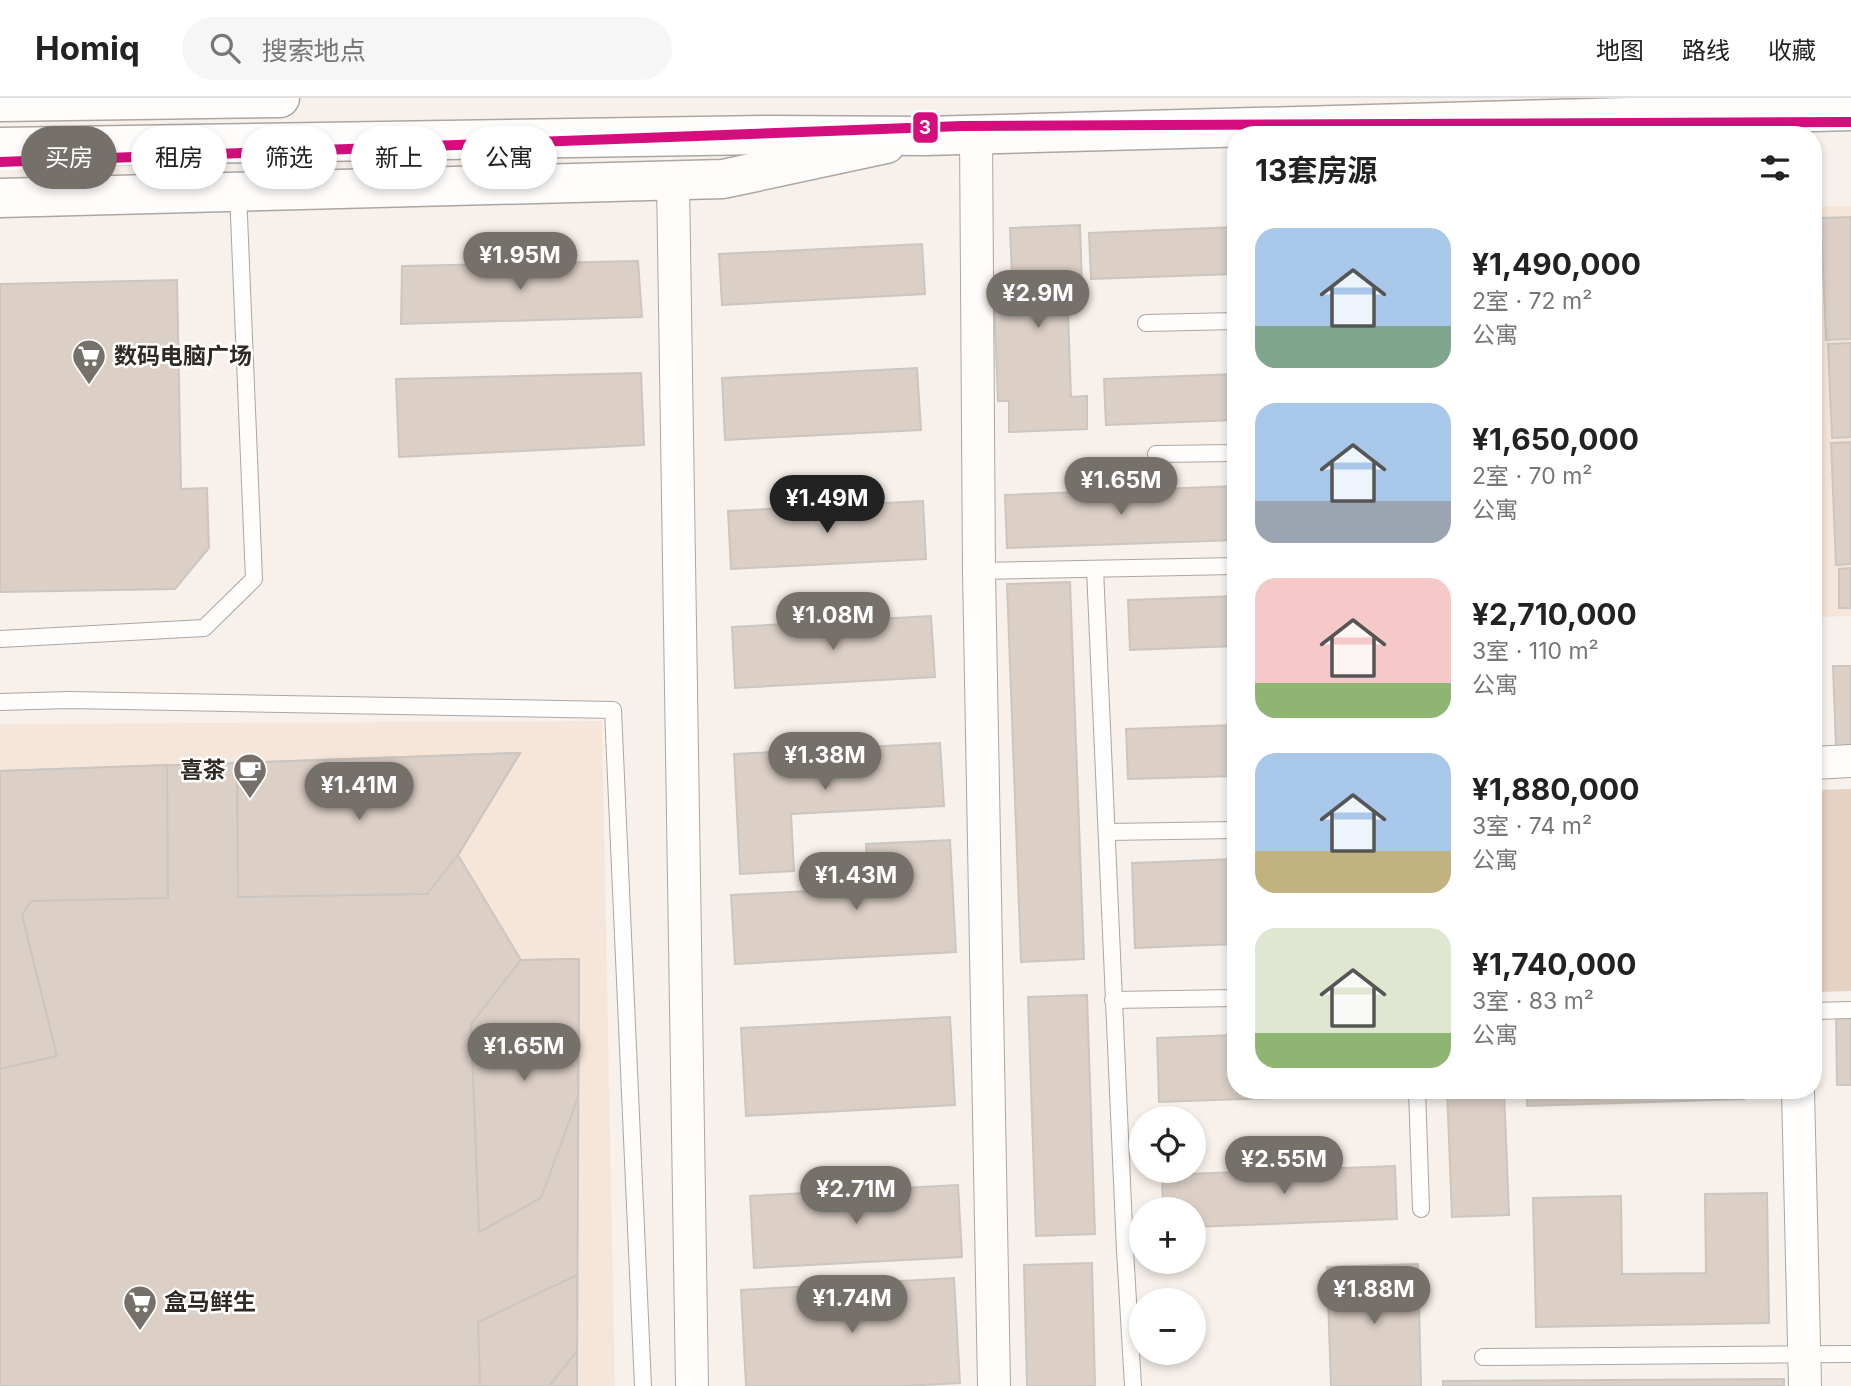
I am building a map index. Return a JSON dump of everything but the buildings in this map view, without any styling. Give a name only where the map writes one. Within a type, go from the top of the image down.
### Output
[{"type":"main road","points":[[0,102],[280,98]]},
{"type":"main road","points":[[0,147],[770,135],[924,136],[1577,110],[1771,124],[1851,111]]},
{"type":"main road","points":[[0,198],[723,179],[924,136]]},
{"type":"street","points":[[976,134],[979,571],[994,1386]]},
{"type":"street","points":[[673,181],[692,1386]]},
{"type":"street","points":[[1822,763],[1851,761]]},
{"type":"street","points":[[1798,1099],[1805,1386]]},
{"type":"lane","points":[[0,639],[204,628],[254,579],[238,192]]},
{"type":"lane","points":[[1146,323],[1227,321]]},
{"type":"lane","points":[[1156,454],[1227,453]]},
{"type":"lane","points":[[979,571],[1227,566]]},
{"type":"lane","points":[[1095,569],[1133,1386]]},
{"type":"lane","points":[[0,702],[83,700],[613,710],[643,1386]]},
{"type":"lane","points":[[1107,832],[1227,830]]},
{"type":"lane","points":[[1113,1000],[1227,998]]},
{"type":"lane","points":[[1822,1011],[1851,1010]]},
{"type":"lane","points":[[1417,1099],[1421,1209]]},
{"type":"lane","points":[[1483,1357],[1851,1353]]},
{"type":"shaded area","points":[[1851,206],[1851,616],[1822,617],[1822,207]]},
{"type":"shaded area","points":[[602,721],[615,1386],[0,1386],[0,724]]},
{"type":"shaded area","points":[[1851,789],[1851,991],[1822,992],[1822,790]]},
{"type":"transit line","name":"3","points":[[0,162],[962,126],[1851,122]]},
{"type":"place","name":"数码电脑广场","points":[[89,386]]},
{"type":"place","name":"喜茶","points":[[250,800]]},
{"type":"place","name":"盒马鲜生","points":[[140,1332]]}]
